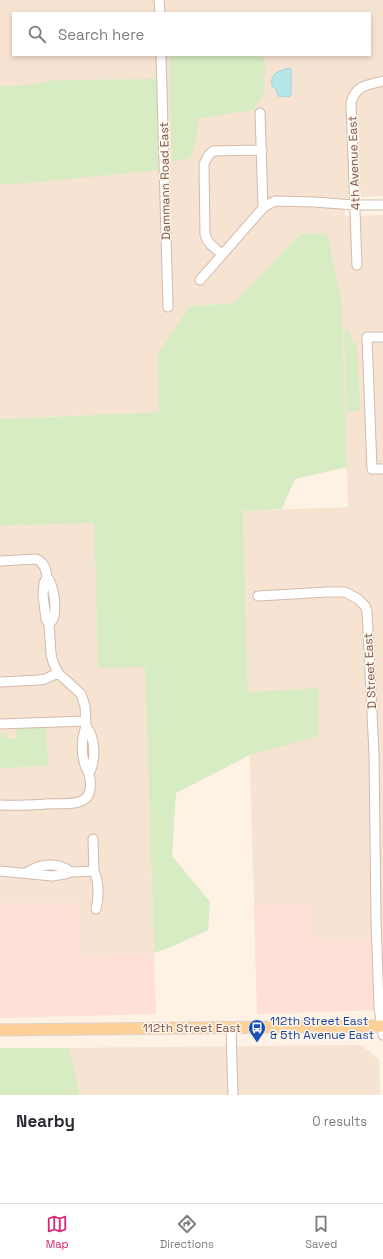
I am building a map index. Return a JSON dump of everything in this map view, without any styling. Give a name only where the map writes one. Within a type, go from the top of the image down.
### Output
[{"type":"main road","name":"112th Street East","points":[[0,1030],[231,1028],[383,1029]]},
{"type":"street","points":[[159,0],[160,12]]},
{"type":"street","name":"Dammann Road East","points":[[161,56],[168,307]]},
{"type":"street","name":"4th Avenue East","points":[[357,265],[351,103],[356,92],[360,88],[369,84],[383,81]]},
{"type":"street","points":[[260,114],[263,208]]},
{"type":"street","points":[[222,254],[206,240],[205,160],[213,151],[262,150]]},
{"type":"street","points":[[200,280],[263,208],[271,202],[308,201],[355,205],[383,205]]},
{"type":"street","points":[[383,337],[367,337],[372,469],[383,469]]},
{"type":"street","points":[[0,561],[36,559],[39,560],[45,568],[47,577],[51,581],[55,602],[54,618],[49,624],[51,654],[58,673],[81,694],[85,706],[86,724],[94,754],[93,767],[89,774],[90,791],[83,800],[78,802],[25,806],[0,805]]},
{"type":"street","name":"D Street East","points":[[258,596],[345,592],[358,599],[365,606],[367,611],[378,754],[379,1007],[383,1029]]},
{"type":"street","points":[[0,682],[45,679],[58,673]]},
{"type":"street","points":[[0,724],[86,724]]},
{"type":"street","points":[[93,839],[94,871],[97,876],[98,891],[96,909]]},
{"type":"street","points":[[0,871],[52,876],[71,872],[94,871]]},
{"type":"street","points":[[231,1028],[233,1095]]},
{"type":"shaded area","points":[[0,0],[383,0],[383,196],[345,198],[345,216],[383,215],[383,938],[311,940],[310,904],[254,905],[243,511],[348,507],[342,301],[327,233],[300,234],[234,303],[190,306],[157,355],[159,412],[0,419]]},
{"type":"shaded area","points":[[94,523],[98,667],[145,666],[154,953],[79,956],[78,902],[0,904],[0,526]]},
{"type":"shaded area","points":[[78,902],[80,955],[154,953],[156,1014],[0,1018],[0,904]]},
{"type":"shaded area","points":[[310,904],[312,940],[383,938],[383,1010],[257,1014],[254,905]]},
{"type":"shaded area","points":[[361,1045],[379,1059],[380,1095],[80,1095],[69,1048]]},
{"type":"green space","points":[[169,56],[261,56],[265,61],[264,92],[254,110],[199,118],[195,146],[190,158],[172,162]]},
{"type":"green space","points":[[156,79],[159,170],[30,183],[0,184],[0,86],[27,85],[57,80]]},
{"type":"green space","points":[[327,233],[342,301],[347,467],[295,479],[282,509],[243,511],[248,692],[319,688],[318,736],[250,755],[176,793],[172,856],[210,902],[208,930],[154,953],[145,667],[98,668],[94,523],[0,526],[0,419],[159,412],[157,355],[190,306],[234,303],[300,234]]},
{"type":"green space","points":[[344,329],[348,330],[353,343],[357,343],[360,411],[347,411]]},
{"type":"green space","points":[[46,728],[48,766],[0,768],[0,733],[7,733],[8,739],[16,739],[16,729]]},
{"type":"green space","points":[[0,1048],[69,1048],[80,1095],[0,1095]]},
{"type":"water","points":[[289,68],[291,69],[291,95],[289,97],[278,96],[277,91],[272,86],[273,77],[279,71]]},
{"type":"place","name":"112th Street East & 5th Avenue East","points":[[257,1043]]}]
